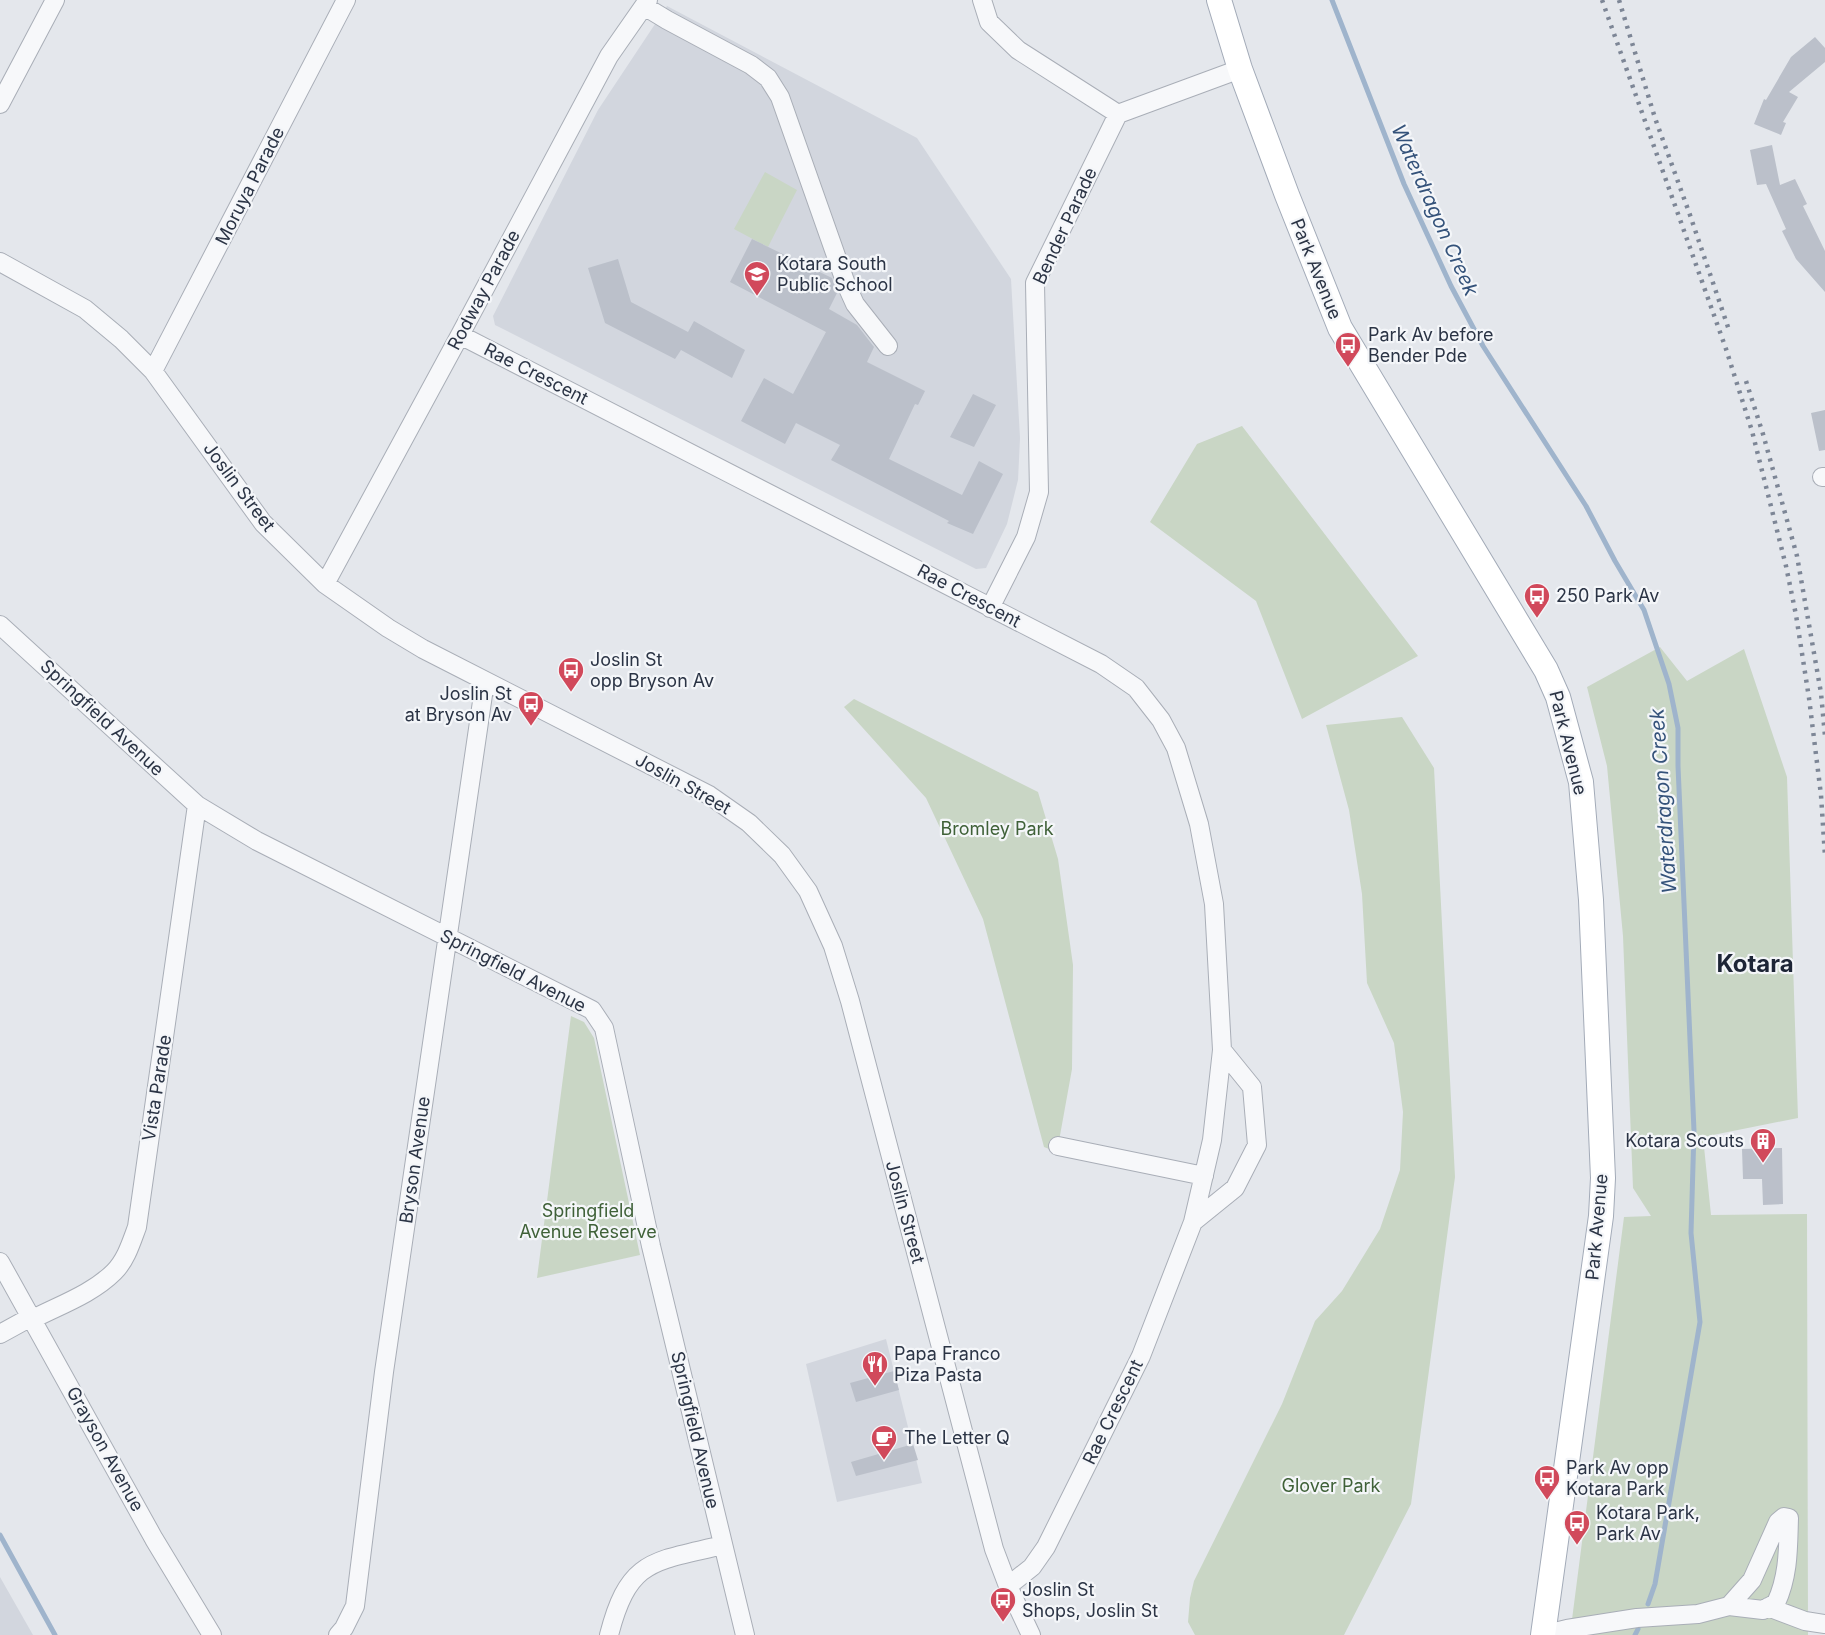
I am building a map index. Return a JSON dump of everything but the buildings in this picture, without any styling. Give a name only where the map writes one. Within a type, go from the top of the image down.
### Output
[{"type":"main road","name":"Park Avenue","points":[[1220,0],[1240,69],[1340,328],[1546,670],[1558,697],[1581,782],[1591,900],[1603,1178],[1601,1216],[1542,1635]]},
{"type":"street","points":[[0,104],[55,0]]},
{"type":"street","name":"Moruya Parade","points":[[153,371],[346,0]]},
{"type":"street","points":[[982,0],[989,22],[1018,50],[1118,114],[1240,69]]},
{"type":"street","points":[[646,3],[667,20],[751,65],[768,78],[780,97],[846,284],[855,304],[888,346]]},
{"type":"street","name":"Rodway Parade","points":[[325,584],[609,56],[646,3]]},
{"type":"street","name":"Bender Parade","points":[[990,608],[1026,537],[1039,492],[1035,283],[1118,114]]},
{"type":"street","name":"Joslin Street","points":[[0,262],[85,309],[121,339],[153,371],[263,523],[325,584],[388,628],[423,649],[709,795],[748,823],[782,855],[808,891],[833,946],[850,1001],[994,1549],[1031,1635]]},
{"type":"street","name":"Rae Crescent","points":[[460,335],[1101,664],[1136,688],[1161,720],[1176,748],[1199,824],[1214,904],[1222,1050],[1212,1140],[1193,1222],[1141,1356],[1046,1547],[1032,1567],[1008,1586]]},
{"type":"street","name":"Springfield Avenue","points":[[0,625],[197,806],[257,841],[591,1010],[604,1028],[651,1246],[745,1635]]},
{"type":"street","name":"Bryson Avenue","points":[[339,1635],[345,1628],[355,1606],[384,1372],[485,681]]},
{"type":"street","name":"Vista Parade","points":[[0,1334],[97,1287],[115,1271],[129,1250],[137,1227],[197,806]]},
{"type":"street","name":"Rae Crescent","points":[[1193,1222],[1235,1188],[1257,1145],[1251,1087],[1222,1050]]},
{"type":"street","points":[[1058,1146],[1204,1176]]},
{"type":"street","name":"Grayson Avenue","points":[[0,1262],[154,1539],[212,1635]]},
{"type":"street","points":[[1542,1635],[1625,1620],[1667,1626],[1729,1605],[1763,1610],[1776,1603],[1783,1588],[1788,1563],[1789,1518],[1784,1517],[1778,1522],[1752,1580],[1729,1605]]},
{"type":"street","points":[[609,1635],[624,1591],[641,1570],[658,1561],[723,1545]]},
{"type":"street","points":[[1768,1607],[1805,1621],[1825,1624]]},
{"type":"shaded area","name":"Kotara South Public School","points":[[667,6],[917,138],[1011,279],[1020,438],[1018,480],[1007,524],[986,568],[976,569],[495,325],[493,316],[598,110]]},
{"type":"shaded area","points":[[886,1339],[922,1483],[837,1502],[806,1364]]},
{"type":"shaded area","points":[[0,1577],[33,1635],[0,1635]]},
{"type":"green space","points":[[765,172],[797,190],[768,247],[734,229]]},
{"type":"green space","points":[[1242,426],[1418,656],[1302,719],[1256,601],[1150,522],[1197,444]]},
{"type":"green space","points":[[1660,647],[1687,681],[1744,649],[1787,777],[1798,1118],[1703,1137],[1711,1215],[1807,1214],[1808,1635],[1570,1635],[1624,1217],[1651,1216],[1633,1188],[1623,936],[1607,766],[1587,687]]},
{"type":"green space","name":"Bromley Park","points":[[854,699],[1038,792],[1058,859],[1073,965],[1072,1069],[1057,1152],[1044,1147],[983,919],[926,798],[844,707]]},
{"type":"green space","name":"Glover Park","points":[[1402,717],[1434,768],[1455,1177],[1411,1504],[1344,1635],[1195,1635],[1188,1622],[1194,1581],[1282,1404],[1315,1321],[1342,1291],[1380,1229],[1400,1170],[1403,1112],[1394,1043],[1367,983],[1362,894],[1349,810],[1326,725]]},
{"type":"green space","name":"Springfield Avenue Reserve","points":[[571,1016],[584,1022],[594,1038],[640,1255],[537,1278]]},
{"type":"waterway","name":"Waterdragon Creek","points":[[1332,0],[1404,184],[1451,286],[1483,346],[1586,506],[1644,610],[1669,684],[1678,728],[1694,1131],[1691,1233],[1700,1322],[1655,1584],[1648,1604]]},
{"type":"waterway","points":[[0,1535],[55,1635]]},
{"type":"waterway","name":"Waterdragon Creek","points":[[1635,1635],[1638,1629]]},
{"type":"railway","points":[[1602,0],[1726,349],[1752,431],[1796,615],[1821,795],[1825,856]]},
{"type":"railway","points":[[1619,0],[1655,118],[1729,330]]},
{"type":"railway","points":[[1746,381],[1797,556],[1821,693],[1825,736]]},
{"type":"place","name":"Kotara South Public School","points":[[757,297]]},
{"type":"place","name":"Park Av before Bender Pde","points":[[1348,368]]},
{"type":"place","name":"250 Park Av","points":[[1537,619]]},
{"type":"place","name":"Joslin St opp Bryson Av","points":[[571,693]]},
{"type":"place","name":"Joslin St at Bryson Av","points":[[531,727]]},
{"type":"place","name":"Kotara Scouts","points":[[1763,1164]]},
{"type":"place","name":"Papa Franco Piza Pasta","points":[[875,1387]]},
{"type":"place","name":"The Letter Q","points":[[884,1461]]},
{"type":"place","name":"Park Av opp Kotara Park","points":[[1547,1501]]},
{"type":"place","name":"Kotara Park, Park Av","points":[[1577,1546]]},
{"type":"place","name":"Joslin St Shops, Joslin St","points":[[1003,1623]]},
{"type":"district","name":"Kotara","points":[[1755,964]]}]
